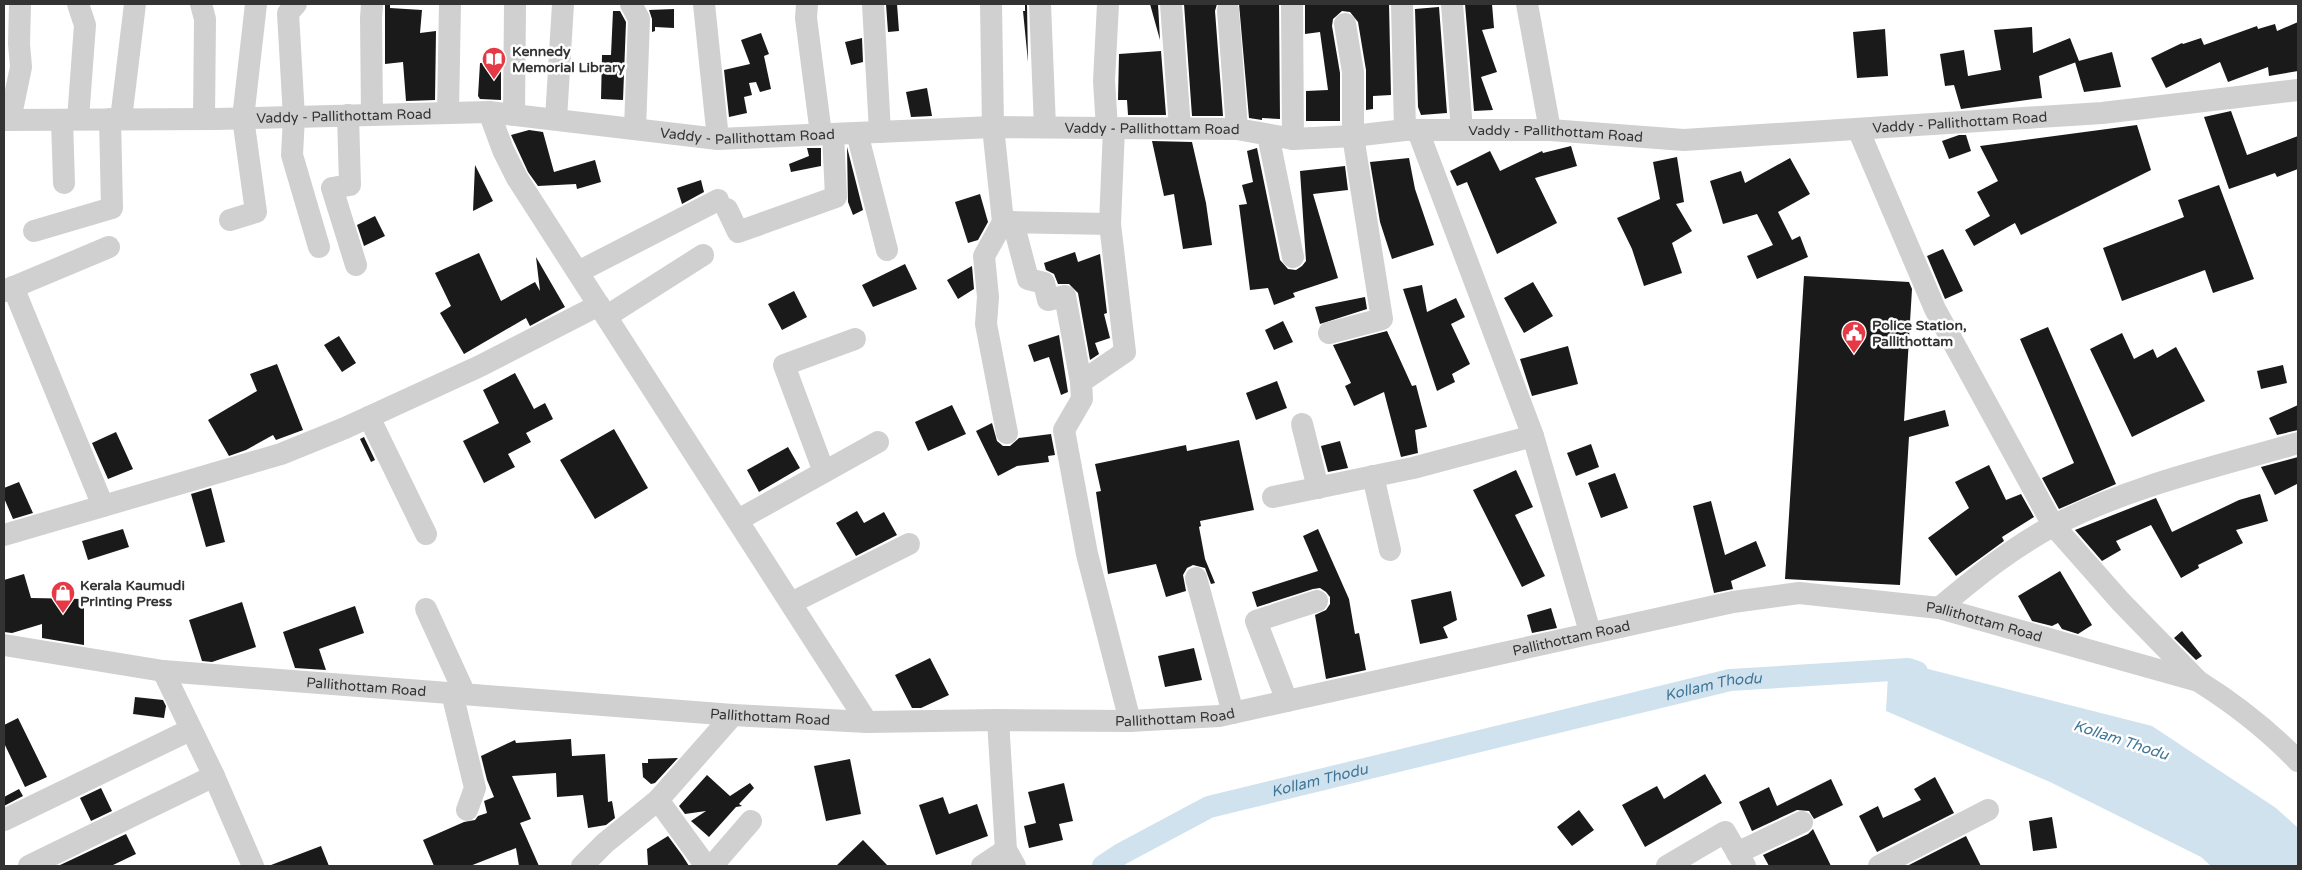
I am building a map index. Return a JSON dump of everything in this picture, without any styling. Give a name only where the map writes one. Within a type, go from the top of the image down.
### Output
[{"type":"street","points":[[7,120],[21,67],[20,4]]},
{"type":"street","points":[[64,183],[70,120],[85,26],[78,4]]},
{"type":"street","points":[[34,231],[112,208],[115,119],[135,4]]},
{"type":"street","points":[[201,4],[205,19],[204,118]]},
{"type":"street","points":[[230,220],[256,212],[243,118],[256,4]]},
{"type":"street","points":[[296,4],[288,13],[294,117],[292,155],[319,247]]},
{"type":"street","points":[[372,4],[370,18],[372,114]]},
{"type":"street","points":[[448,112],[450,4]]},
{"type":"street","points":[[514,114],[515,4]]},
{"type":"street","points":[[556,119],[563,4]]},
{"type":"street","points":[[631,4],[638,18],[635,129]]},
{"type":"street","points":[[704,4],[718,139]]},
{"type":"street","points":[[578,272],[723,204],[738,232],[836,197],[827,134],[806,18],[807,4]]},
{"type":"street","points":[[873,4],[880,132]]},
{"type":"street","points":[[991,4],[993,127],[1008,222],[1028,279],[1044,283],[1048,300],[1066,296],[1082,399],[1064,430],[1087,554],[1130,721]]},
{"type":"street","points":[[1040,4],[1045,127]]},
{"type":"street","points":[[1080,382],[1125,352],[1110,224],[1110,128],[1104,81],[1108,4]]},
{"type":"street","points":[[1171,4],[1180,128]]},
{"type":"street","points":[[1292,4],[1292,139]]},
{"type":"street","points":[[1402,4],[1411,130],[1533,436],[1590,632]]},
{"type":"street","points":[[1452,4],[1462,130]]},
{"type":"street","points":[[1527,4],[1550,130]]},
{"type":"street","points":[[1228,10],[1237,129]]},
{"type":"street","points":[[1329,333],[1382,319],[1353,136],[1353,72],[1345,24]]},
{"type":"street","name":"Vaddy - Pallithottam Road","points":[[7,120],[243,118],[489,112],[718,139],[993,127],[1045,127],[1237,129],[1292,139],[1353,136],[1411,130],[1550,130],[1684,140],[2102,113],[2298,90]]},
{"type":"street","points":[[489,112],[503,150],[517,178],[868,722]]},
{"type":"street","points":[[348,115],[350,186],[332,188],[356,265]]},
{"type":"street","points":[[1858,128],[1934,309],[2054,526],[2121,602],[2198,681]]},
{"type":"street","points":[[857,133],[887,250]]},
{"type":"street","points":[[1268,135],[1293,257]]},
{"type":"street","points":[[1008,222],[1110,224]]},
{"type":"street","points":[[1007,433],[986,324],[988,297],[984,256],[1008,222]]},
{"type":"street","points":[[103,506],[8,289],[109,247]]},
{"type":"street","points":[[4,535],[281,454],[369,417],[603,311],[704,255]]},
{"type":"street","points":[[824,472],[784,365],[855,339]]},
{"type":"street","points":[[369,417],[426,534]]},
{"type":"street","points":[[1302,424],[1318,488]]},
{"type":"street","points":[[1273,497],[1414,468],[1533,436]]},
{"type":"street","points":[[738,520],[878,442]]},
{"type":"street","points":[[1939,608],[2004,555],[2054,526],[2132,492],[2298,443]]},
{"type":"street","points":[[1373,476],[1390,550]]},
{"type":"street","points":[[791,603],[909,544]]},
{"type":"street","points":[[1196,578],[1233,713]]},
{"type":"street","name":"Pallithottam Road","points":[[4,645],[162,671],[733,715],[868,722],[998,720],[1130,721],[1218,716],[1590,632],[1733,602],[1799,594],[1939,608],[2198,681],[2235,704],[2272,734],[2298,761]]},
{"type":"street","points":[[1287,701],[1256,621],[1317,601]]},
{"type":"street","points":[[426,609],[458,694],[475,788],[467,810]]},
{"type":"street","points":[[162,671],[214,776],[253,866]]},
{"type":"street","points":[[582,866],[606,843],[658,800],[733,715]]},
{"type":"street","points":[[982,866],[1012,860],[998,720]]},
{"type":"street","points":[[4,820],[190,730]]},
{"type":"street","points":[[29,866],[214,776]]},
{"type":"street","points":[[658,800],[706,866]]},
{"type":"street","points":[[1879,866],[1988,810]]},
{"type":"street","points":[[712,866],[751,821]]},
{"type":"street","points":[[1667,866],[1726,832],[1741,860],[1802,822]]},
{"type":"water","points":[[1889,659],[2152,726],[2276,808],[2298,828],[2298,866],[2211,866],[2201,857],[2050,782],[1886,711]]},
{"type":"building","points":[[385,4],[390,4],[390,8],[422,10],[420,33],[436,31],[435,100],[406,101],[403,62],[385,64]]},
{"type":"building","points":[[886,4],[897,4],[899,31],[888,32]]},
{"type":"building","points":[[1025,4],[1027,4],[1028,62],[1023,11],[1025,11]]},
{"type":"building","points":[[1150,4],[1158,4],[1160,40]]},
{"type":"building","points":[[1184,4],[1217,4],[1215,11],[1223,116],[1192,116]]},
{"type":"building","points":[[1239,4],[1279,4],[1280,119],[1262,118],[1262,120],[1249,118]]},
{"type":"building","points":[[1305,4],[1389,4],[1391,95],[1373,96],[1373,109],[1366,110],[1366,70],[1358,22],[1350,12],[1342,11],[1333,19],[1332,26],[1340,73],[1340,121],[1306,121],[1306,91],[1328,90],[1320,32],[1305,34]]},
{"type":"building","points":[[1465,4],[1492,4],[1494,28],[1482,30],[1497,72],[1481,77],[1493,110],[1474,111]]},
{"type":"building","points":[[1439,7],[1447,113],[1421,115],[1418,107],[1415,9]]},
{"type":"building","points":[[674,9],[674,28],[655,27],[655,31],[652,32],[652,19],[649,10]]},
{"type":"building","points":[[613,11],[620,11],[626,22],[623,100],[601,99],[602,55],[611,55]]},
{"type":"building","points":[[2298,22],[2298,71],[2269,76],[2268,67],[2228,82],[2220,62],[2166,88],[2151,58],[2182,43],[2201,38],[2204,45],[2257,26],[2258,29],[2275,24],[2277,31]]},
{"type":"building","points":[[2032,27],[2033,53],[2070,38],[2079,61],[2039,76],[2042,98],[1961,109],[1954,85],[1945,86],[1940,54],[1964,50],[1968,76],[2001,70],[1994,30]]},
{"type":"building","points":[[1885,29],[1888,76],[1857,78],[1853,32]]},
{"type":"building","points":[[761,33],[769,54],[764,56],[771,89],[760,92],[756,82],[749,83],[752,95],[744,97],[747,113],[729,117],[724,70],[750,64],[741,40]]},
{"type":"building","points":[[862,38],[863,62],[851,65],[845,42]]},
{"type":"building","points":[[1161,51],[1166,115],[1128,115],[1127,100],[1118,100],[1119,54]]},
{"type":"building","points":[[2112,52],[2121,87],[2084,92],[2075,62]]},
{"type":"building","name":"Kennedy Memorial Library","points":[[480,63],[501,64],[501,100],[480,99],[478,96]]},
{"type":"building","points":[[927,88],[932,116],[911,117],[906,92]]},
{"type":"building","points":[[2231,111],[2247,155],[2298,136],[2298,169],[2277,177],[2275,173],[2229,189],[2204,117]]},
{"type":"building","points":[[2137,125],[2151,170],[2021,235],[2015,223],[1974,246],[1965,230],[1990,216],[1977,192],[1998,181],[1980,146]]},
{"type":"building","points":[[529,130],[543,132],[554,172],[595,160],[601,182],[577,189],[576,184],[538,186],[528,172],[511,135]]},
{"type":"building","points":[[1959,135],[1966,135],[1971,151],[1949,159],[1942,141]]},
{"type":"building","points":[[1152,141],[1192,142],[1206,203],[1212,245],[1183,249],[1174,194],[1164,196]]},
{"type":"building","points":[[1571,146],[1577,166],[1535,178],[1557,223],[1497,254],[1467,182],[1457,186],[1450,171],[1490,151],[1500,171],[1542,151],[1543,153]]},
{"type":"building","points":[[847,147],[863,210],[853,215],[848,202]]},
{"type":"building","points":[[807,148],[821,148],[821,166],[791,172],[789,164],[809,156]]},
{"type":"building","points":[[1257,148],[1280,260],[1288,269],[1296,270],[1306,261],[1300,171],[1345,166],[1348,190],[1313,194],[1338,278],[1293,293],[1295,297],[1274,305],[1268,288],[1250,290],[1239,205],[1247,204],[1242,185],[1253,182],[1247,151]]},
{"type":"building","points":[[1677,157],[1684,202],[1676,204],[1692,231],[1672,243],[1682,273],[1644,286],[1632,249],[1617,218],[1660,199],[1653,162]]},
{"type":"building","points":[[1409,158],[1415,189],[1434,245],[1392,259],[1380,222],[1370,162]]},
{"type":"building","points":[[1790,158],[1810,194],[1778,212],[1792,240],[1800,236],[1808,257],[1757,279],[1747,256],[1773,245],[1757,214],[1723,224],[1710,181],[1741,171],[1745,183]]},
{"type":"building","points":[[475,165],[493,201],[473,211]]},
{"type":"building","points":[[701,180],[704,192],[682,204],[677,188]]},
{"type":"building","points":[[2219,185],[2254,279],[2213,293],[2205,270],[2122,301],[2103,248],[2184,217],[2178,200]]},
{"type":"building","points":[[980,194],[988,222],[978,240],[968,243],[955,202]]},
{"type":"building","points":[[375,216],[385,236],[364,246],[357,225]]},
{"type":"building","points":[[1943,249],[1963,291],[1945,299],[1927,256]]},
{"type":"building","points":[[1075,252],[1078,262],[1100,254],[1107,313],[1104,314],[1110,338],[1095,343],[1099,354],[1090,360],[1078,293],[1069,284],[1058,284],[1054,274],[1046,270],[1044,263]]},
{"type":"building","points":[[479,253],[501,301],[535,282],[540,291],[536,257],[565,307],[530,326],[526,318],[464,354],[440,313],[451,306],[435,273]]},
{"type":"building","points":[[905,264],[917,289],[873,307],[862,285]]},
{"type":"building","points":[[972,266],[974,289],[958,299],[947,280]]},
{"type":"building","points":[[1804,276],[1909,282],[1912,289],[1904,421],[1945,410],[1949,426],[1909,437],[1900,585],[1785,579]]},
{"type":"building","points":[[1533,282],[1553,316],[1524,333],[1504,298]]},
{"type":"building","points":[[1422,285],[1427,312],[1456,298],[1465,317],[1451,324],[1470,364],[1452,374],[1455,382],[1437,391],[1403,289]]},
{"type":"building","points":[[794,291],[807,317],[782,330],[768,304]]},
{"type":"building","points":[[1365,297],[1367,309],[1320,324],[1315,307]]},
{"type":"building","points":[[1283,321],[1293,342],[1274,350],[1265,330]]},
{"type":"building","points":[[2048,327],[2116,484],[2059,509],[2042,478],[2074,463],[2020,339]]},
{"type":"building","points":[[1387,331],[1412,386],[1416,385],[1427,427],[1415,430],[1418,453],[1401,457],[1384,392],[1354,406],[1345,386],[1351,383],[1333,345]]},
{"type":"building","points":[[2122,333],[2134,359],[2153,349],[2157,358],[2176,347],[2205,401],[2132,437],[2090,349]]},
{"type":"building","points":[[1059,335],[1068,392],[1061,395],[1049,357],[1034,362],[1028,345]]},
{"type":"building","points":[[339,336],[356,363],[342,372],[324,345]]},
{"type":"building","points":[[1568,346],[1578,384],[1532,396],[1520,359]]},
{"type":"building","points":[[277,364],[303,430],[276,440],[273,435],[246,450],[229,456],[208,420],[257,391],[250,374]]},
{"type":"building","points":[[2283,365],[2287,383],[2261,389],[2257,371]]},
{"type":"building","points":[[515,373],[534,409],[545,403],[553,419],[526,433],[531,442],[508,454],[515,467],[484,483],[463,441],[499,423],[483,390]]},
{"type":"building","points":[[1277,381],[1287,408],[1256,420],[1246,393]]},
{"type":"building","points":[[952,405],[966,434],[928,451],[915,422]]},
{"type":"building","points":[[2298,405],[2298,430],[2277,435],[2269,418]]},
{"type":"building","points":[[992,423],[997,441],[1003,446],[1010,446],[1019,438],[1051,434],[1055,455],[1048,456],[1049,462],[1017,466],[998,476],[976,431]]},
{"type":"building","points":[[614,429],[648,488],[595,519],[560,460]]},
{"type":"building","points":[[116,432],[133,469],[108,479],[92,443]]},
{"type":"building","points":[[364,437],[375,460],[371,462],[360,439]]},
{"type":"building","points":[[1239,440],[1254,510],[1200,521],[1201,526],[1199,527],[1205,559],[1215,583],[1211,584],[1205,568],[1193,565],[1187,568],[1183,575],[1186,591],[1166,597],[1156,564],[1108,574],[1096,492],[1101,491],[1095,464],[1186,445],[1187,451]]},
{"type":"building","points":[[1340,441],[1348,468],[1328,472],[1321,446]]},
{"type":"building","points":[[1591,444],[1599,467],[1576,476],[1567,453]]},
{"type":"building","points":[[788,447],[800,468],[759,492],[747,470]]},
{"type":"building","points":[[2298,457],[2298,486],[2297,484],[2275,495],[2261,467]]},
{"type":"building","points":[[1989,465],[2006,500],[2021,494],[2034,517],[2002,537],[2004,541],[1956,576],[1928,538],[1969,508],[1955,482]]},
{"type":"building","points":[[1516,470],[1533,507],[1515,515],[1545,576],[1522,587],[1473,490]]},
{"type":"building","points":[[1615,473],[1628,508],[1601,518],[1588,483]]},
{"type":"building","points":[[19,482],[33,513],[13,519],[4,498],[4,488]]},
{"type":"building","points":[[211,488],[225,542],[206,547],[191,494]]},
{"type":"building","points":[[2260,494],[2268,521],[2236,530],[2243,543],[2198,565],[2199,568],[2181,578],[2151,525],[2116,541],[2121,550],[2102,561],[2075,530],[2156,498],[2172,532],[2239,500]]},
{"type":"building","points":[[1711,501],[1725,555],[1756,541],[1766,566],[1731,581],[1733,589],[1714,593],[1693,506]]},
{"type":"building","points":[[857,511],[864,523],[884,512],[897,535],[856,556],[836,523]]},
{"type":"building","points":[[123,529],[129,547],[88,560],[82,541]]},
{"type":"building","points":[[1318,529],[1349,599],[1355,634],[1359,633],[1366,670],[1326,679],[1315,615],[1326,610],[1330,604],[1330,597],[1326,592],[1320,588],[1313,589],[1257,607],[1252,592],[1318,571],[1303,536]]},
{"type":"building","points":[[2060,571],[2092,625],[2078,634],[2062,629],[2058,623],[2052,626],[2032,621],[2018,596]]},
{"type":"building","points":[[24,574],[31,598],[84,599],[84,645],[42,638],[42,624],[12,633],[4,632],[4,580]]},
{"type":"building","points":[[1451,591],[1457,620],[1443,627],[1448,638],[1420,644],[1411,600]]},
{"type":"building","points":[[242,602],[256,647],[212,662],[202,661],[189,620]]},
{"type":"building","points":[[355,606],[364,633],[319,649],[326,670],[295,668],[283,632]]},
{"type":"building","points":[[1551,608],[1557,628],[1532,633],[1527,615]]},
{"type":"building","points":[[2182,631],[2202,656],[2196,660],[2174,638]]},
{"type":"building","points":[[1194,648],[1202,680],[1165,687],[1158,656]]},
{"type":"building","points":[[930,658],[949,695],[921,708],[912,708],[895,675]]},
{"type":"building","points":[[135,697],[163,700],[166,706],[164,718],[133,714]]},
{"type":"building","points":[[18,718],[47,777],[25,787],[4,743],[4,725]]},
{"type":"building","points":[[571,739],[572,756],[605,754],[608,802],[612,801],[615,818],[606,825],[588,828],[583,795],[557,797],[556,773],[512,776],[531,819],[520,823],[539,866],[519,866],[516,848],[470,866],[434,866],[423,840],[464,822],[475,820],[478,816],[487,813],[484,801],[494,797],[487,780],[481,756],[515,740],[516,743]]},
{"type":"building","points":[[678,758],[655,783],[651,784],[643,777],[642,763],[648,763],[648,759]]},
{"type":"building","points":[[850,759],[861,814],[826,821],[814,766]]},
{"type":"building","points":[[1705,774],[1722,803],[1645,847],[1622,805],[1657,786],[1664,799]]},
{"type":"building","points":[[707,775],[730,796],[750,783],[754,788],[739,804],[742,806],[736,807],[709,837],[691,821],[706,811],[685,814],[679,806]]},
{"type":"building","points":[[1935,777],[1954,813],[1877,852],[1859,816],[1878,806],[1883,818],[1921,800],[1914,789]]},
{"type":"building","points":[[1831,779],[1843,805],[1814,819],[1809,811],[1797,810],[1752,831],[1739,802],[1769,787],[1777,806]]},
{"type":"building","points":[[1064,783],[1073,821],[1059,824],[1063,840],[1029,848],[1024,826],[1036,823],[1028,792]]},
{"type":"building","points":[[101,788],[112,811],[91,821],[80,798]]},
{"type":"building","points":[[19,789],[23,796],[4,806],[4,797]]},
{"type":"building","points":[[943,797],[949,814],[977,804],[988,836],[936,855],[919,805]]},
{"type":"building","points":[[1579,810],[1594,830],[1572,846],[1557,827]]},
{"type":"building","points":[[2052,817],[2057,848],[2033,851],[2029,821]]},
{"type":"building","points":[[1813,829],[1831,866],[1769,866],[1763,855],[1808,834]]},
{"type":"building","points":[[126,834],[136,854],[111,866],[58,866]]},
{"type":"building","points":[[668,836],[689,866],[648,866],[647,849]]},
{"type":"building","points":[[1966,836],[1981,866],[1907,866]]},
{"type":"building","points":[[863,840],[888,866],[836,866]]},
{"type":"building","points":[[321,846],[329,866],[271,866],[271,865]]},
{"type":"waterway","name":"Kollam Thodu","points":[[1103,866],[1121,854],[1209,807],[1730,680],[1908,669],[1917,672]]},
{"type":"place","name":"Kennedy Memorial Library","points":[[494,80]]},
{"type":"place","name":"Police Station, Pallithottam","points":[[1854,354]]},
{"type":"place","name":"Kerala Kaumudi Printing Press","points":[[63,614]]}]
